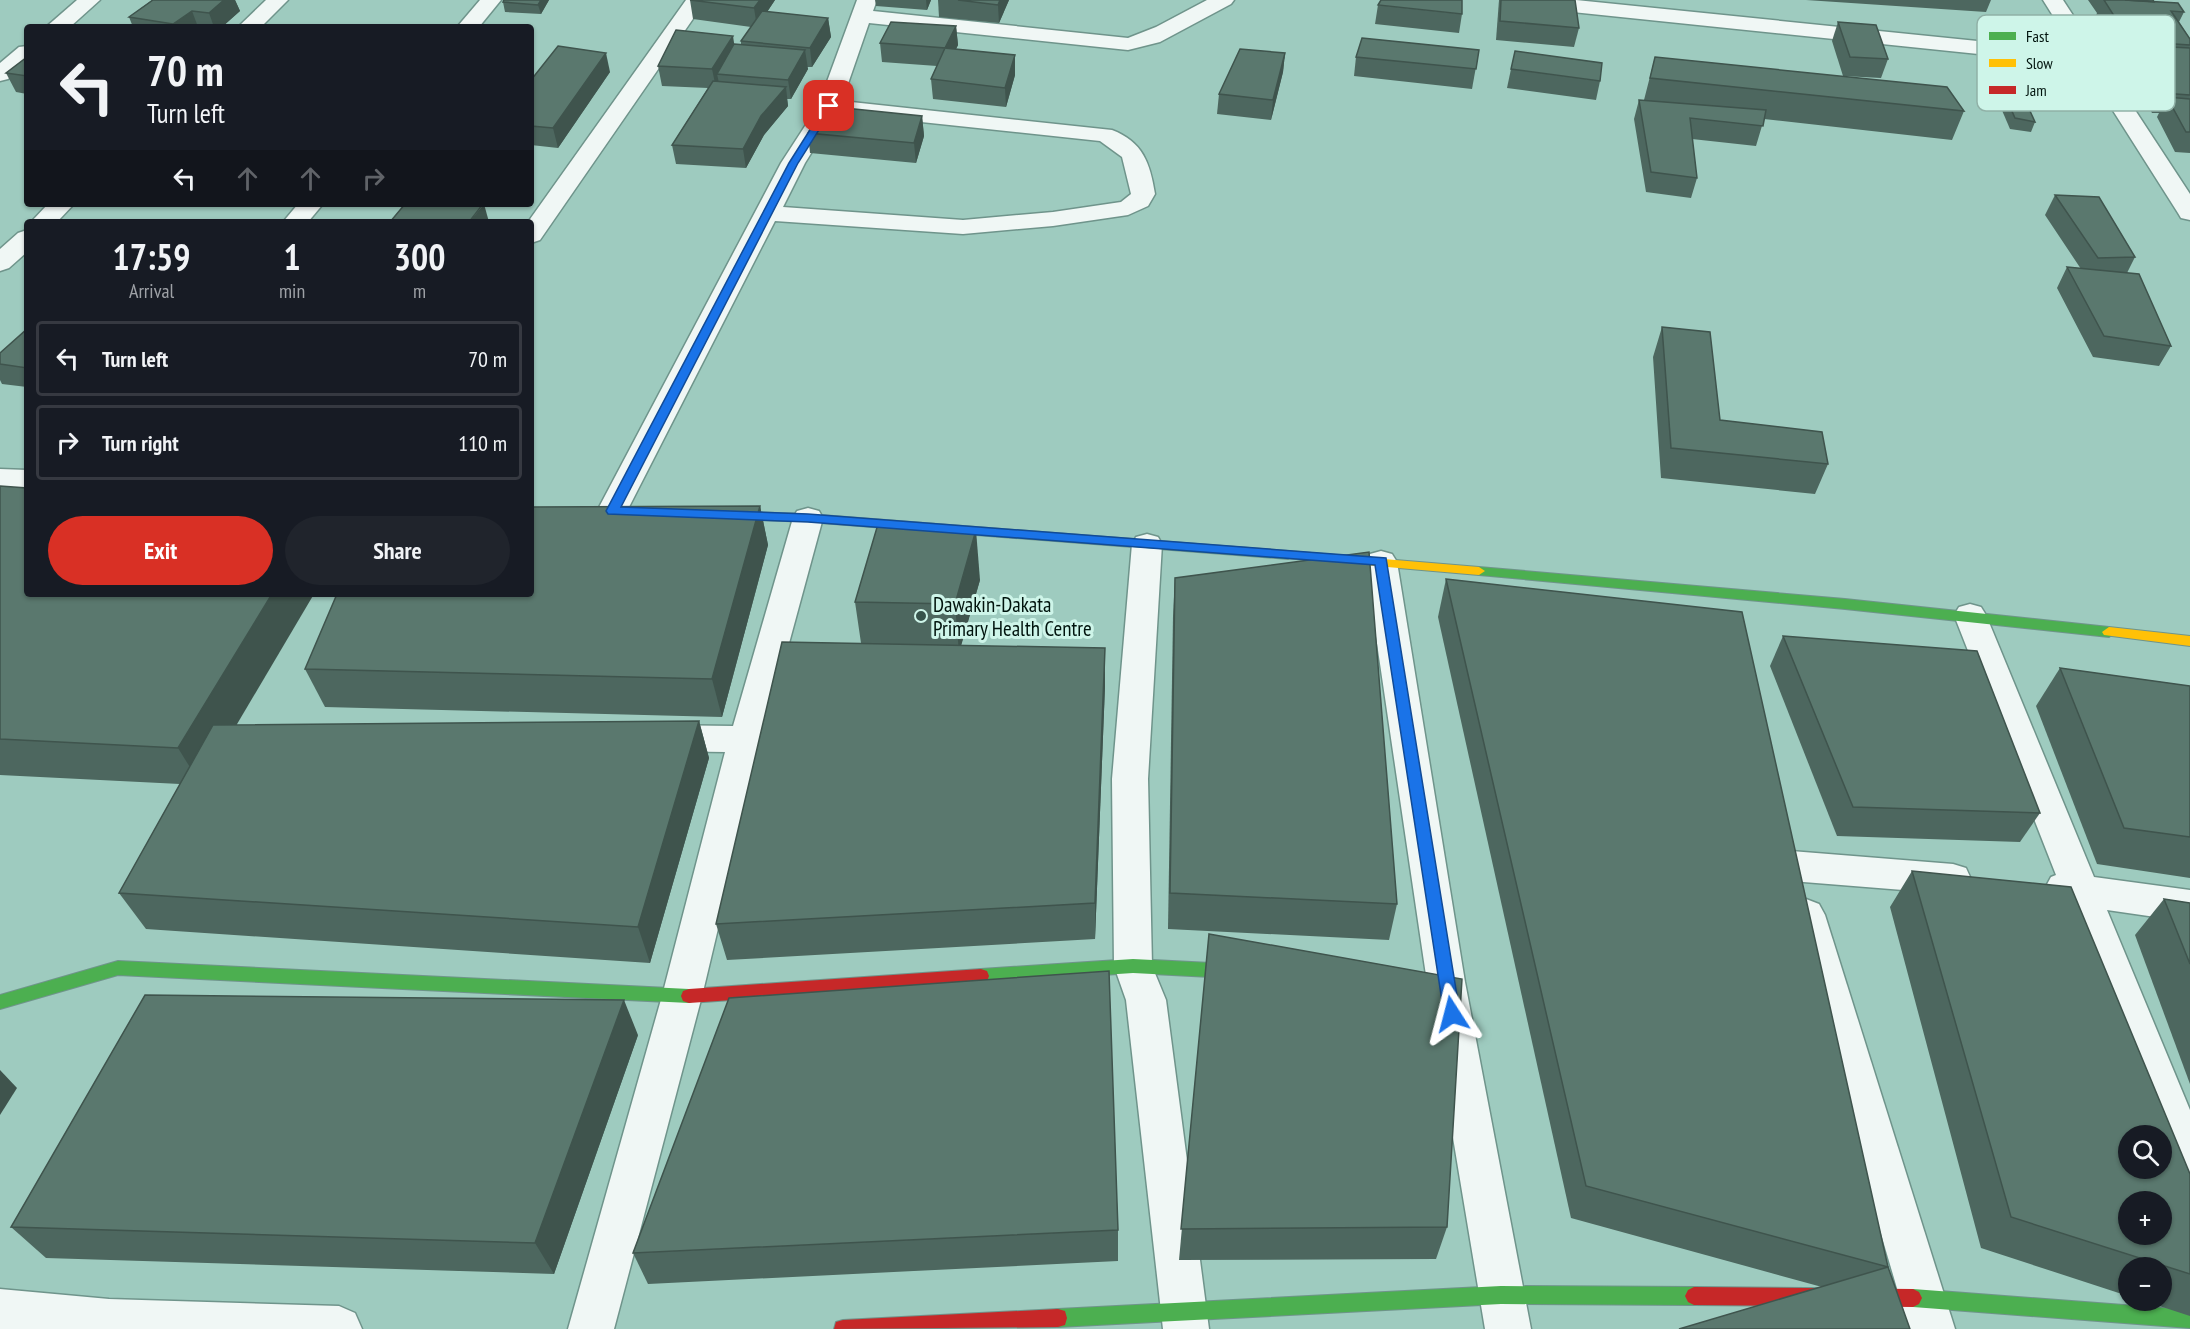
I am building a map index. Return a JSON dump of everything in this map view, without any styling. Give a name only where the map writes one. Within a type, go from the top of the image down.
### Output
[{"type":"street","points":[[61,24],[90,0]]},
{"type":"street","points":[[252,24],[278,0]]},
{"type":"street","points":[[471,24],[491,0]]},
{"type":"street","points":[[534,231],[696,0]]},
{"type":"street","points":[[612,511],[767,213],[829,106],[864,8],[1128,44],[1144,43],[1203,8],[1224,0]]},
{"type":"street","points":[[1515,0],[1977,47]]},
{"type":"street","points":[[2053,0],[2063,15]]},
{"type":"street","points":[[0,74],[24,54]]},
{"type":"street","points":[[767,213],[963,227],[1053,219],[1128,208],[1139,201],[1143,194],[1132,150],[1122,141],[1104,135],[829,106]]},
{"type":"street","points":[[2124,111],[2190,213]]},
{"type":"street","points":[[47,219],[60,207]]},
{"type":"street","points":[[298,219],[308,207]]},
{"type":"street","points":[[0,263],[24,241]]},
{"type":"street","points":[[0,478],[24,480]]},
{"type":"street","points":[[704,514],[808,518],[1381,561],[1971,615],[2190,641]]},
{"type":"street","points":[[591,1329],[682,996],[746,739],[808,518]]},
{"type":"street","points":[[1147,544],[1130,779],[1132,966],[1146,1000],[1185,1320]]},
{"type":"street","points":[[1381,561],[1441,981],[1504,1312]]},
{"type":"street","points":[[1709,591],[1720,630]]},
{"type":"street","points":[[1971,615],[2190,1161]]},
{"type":"street","points":[[629,737],[746,739]]},
{"type":"street","points":[[1927,1314],[1786,849],[1989,882]]},
{"type":"street","points":[[2035,886],[2081,889],[2190,906]]},
{"type":"street","points":[[0,1002],[118,968],[682,996],[1132,966],[1263,973]]},
{"type":"street","points":[[0,1311],[107,1325],[339,1329]]},
{"type":"street","points":[[843,1329],[1504,1312],[1927,1314],[2190,1319]]},
{"type":"building","points":[[153,0],[224,0],[209,13],[192,11],[173,24],[129,17]]},
{"type":"building","points":[[504,0],[541,0],[538,5],[503,2]]},
{"type":"building","points":[[690,0],[760,0],[754,8]]},
{"type":"building","points":[[958,0],[1000,0],[998,5]]},
{"type":"building","points":[[1381,0],[1462,0],[1462,14],[1378,5]]},
{"type":"building","points":[[1501,0],[1575,0],[1579,28],[1500,21]]},
{"type":"building","points":[[2104,0],[2178,3],[2184,12],[2171,11],[2174,15],[2114,15]]},
{"type":"building","points":[[2125,0],[2153,0],[2154,2]]},
{"type":"building","points":[[762,11],[828,18],[810,48],[741,41]]},
{"type":"building","points":[[2175,17],[2190,39],[2190,45],[2175,44]]},
{"type":"building","points":[[891,22],[956,26],[945,48],[880,43]]},
{"type":"building","points":[[1838,22],[1876,25],[1888,59],[1850,57]]},
{"type":"building","points":[[676,30],[733,36],[712,69],[658,66]]},
{"type":"building","points":[[1362,38],[1479,50],[1476,69],[1356,57]]},
{"type":"building","points":[[734,44],[805,50],[788,80],[717,74]]},
{"type":"building","points":[[558,46],[606,53],[553,128],[534,126],[534,76]]},
{"type":"building","points":[[2175,47],[2190,48],[2190,95],[2175,94]]},
{"type":"building","points":[[945,48],[1015,55],[1005,88],[931,79]]},
{"type":"building","points":[[1240,49],[1285,53],[1273,100],[1219,94]]},
{"type":"building","points":[[1515,51],[1602,63],[1600,81],[1511,69]]},
{"type":"building","points":[[1655,57],[1947,87],[1964,111],[1650,78]]},
{"type":"building","points":[[24,59],[24,76],[6,73]]},
{"type":"building","points":[[713,81],[786,87],[761,116],[743,149],[672,145]]},
{"type":"building","points":[[2175,98],[2190,99],[2190,132],[2186,132],[2175,111]]},
{"type":"building","points":[[1639,100],[1766,110],[1763,126],[1690,118],[1697,178],[1651,172]]},
{"type":"building","points":[[825,106],[922,116],[914,143],[808,133]]},
{"type":"building","points":[[2012,111],[2030,111],[2035,122],[2015,118]]},
{"type":"building","points":[[2055,195],[2099,197],[2135,257],[2098,258]]},
{"type":"building","points":[[402,207],[481,207],[471,219],[392,219]]},
{"type":"building","points":[[2067,267],[2139,274],[2171,346],[2104,336]]},
{"type":"building","points":[[1662,327],[1710,332],[1720,420],[1822,432],[1828,464],[1671,448]]},
{"type":"building","points":[[24,332],[24,368],[0,364],[0,353]]},
{"type":"building","points":[[0,486],[24,488],[24,597],[270,597],[178,748],[0,739]]},
{"type":"building","points":[[760,506],[712,679],[305,669],[336,597],[534,597],[534,507]]},
{"type":"building","points":[[878,524],[976,530],[955,604],[855,602]]},
{"type":"building","points":[[1369,552],[1397,904],[1170,893],[1175,578]]},
{"type":"building","points":[[1446,579],[1742,612],[1888,1267],[1586,1186]]},
{"type":"building","points":[[1783,636],[1977,651],[2040,813],[1853,807]]},
{"type":"building","points":[[782,642],[1105,648],[1095,903],[716,924]]},
{"type":"building","points":[[2060,668],[2190,686],[2190,837],[2124,828]]},
{"type":"building","points":[[699,721],[638,927],[119,893],[213,725]]},
{"type":"building","points":[[1912,871],[2071,887],[2170,1125],[2118,1125],[2118,1179],[2172,1179],[2172,1131],[2190,1174],[2190,1274],[2172,1268],[2172,1257],[2137,1257],[2011,1217]]},
{"type":"building","points":[[2164,899],[2190,903],[2190,964]]},
{"type":"building","points":[[1209,934],[1462,979],[1447,1227],[1181,1229]]},
{"type":"building","points":[[1109,971],[1118,1230],[633,1253],[729,998]]},
{"type":"building","points":[[145,995],[624,1000],[535,1243],[11,1227]]},
{"type":"building","points":[[1888,1267],[1910,1329],[1679,1329]]},
{"type":"traffic: fast","points":[[718,515],[808,518],[1288,555]]},
{"type":"traffic: fast","points":[[1479,571],[1845,604],[2109,632]]},
{"type":"traffic: fast","points":[[981,976],[1133,966],[1250,972]]},
{"type":"traffic: fast","points":[[0,1002],[118,968],[689,996]]},
{"type":"traffic: fast","points":[[1058,1318],[1501,1295],[1694,1296]]},
{"type":"traffic: fast","points":[[1913,1298],[2190,1319]]},
{"type":"traffic: slow","points":[[1288,555],[1479,571]]},
{"type":"traffic: slow","points":[[2109,632],[2190,641]]},
{"type":"traffic: jam","points":[[689,996],[981,976]]},
{"type":"traffic: jam","points":[[1694,1296],[1913,1298]]},
{"type":"traffic: jam","points":[[843,1329],[1058,1318]]},
{"type":"place","name":"Dawakin-Dakata Primary Health Centre","points":[[921,616]]},
{"type":"route","points":[[829,106],[794,163],[612,511],[808,518],[1381,561],[1452,1014]]}]
